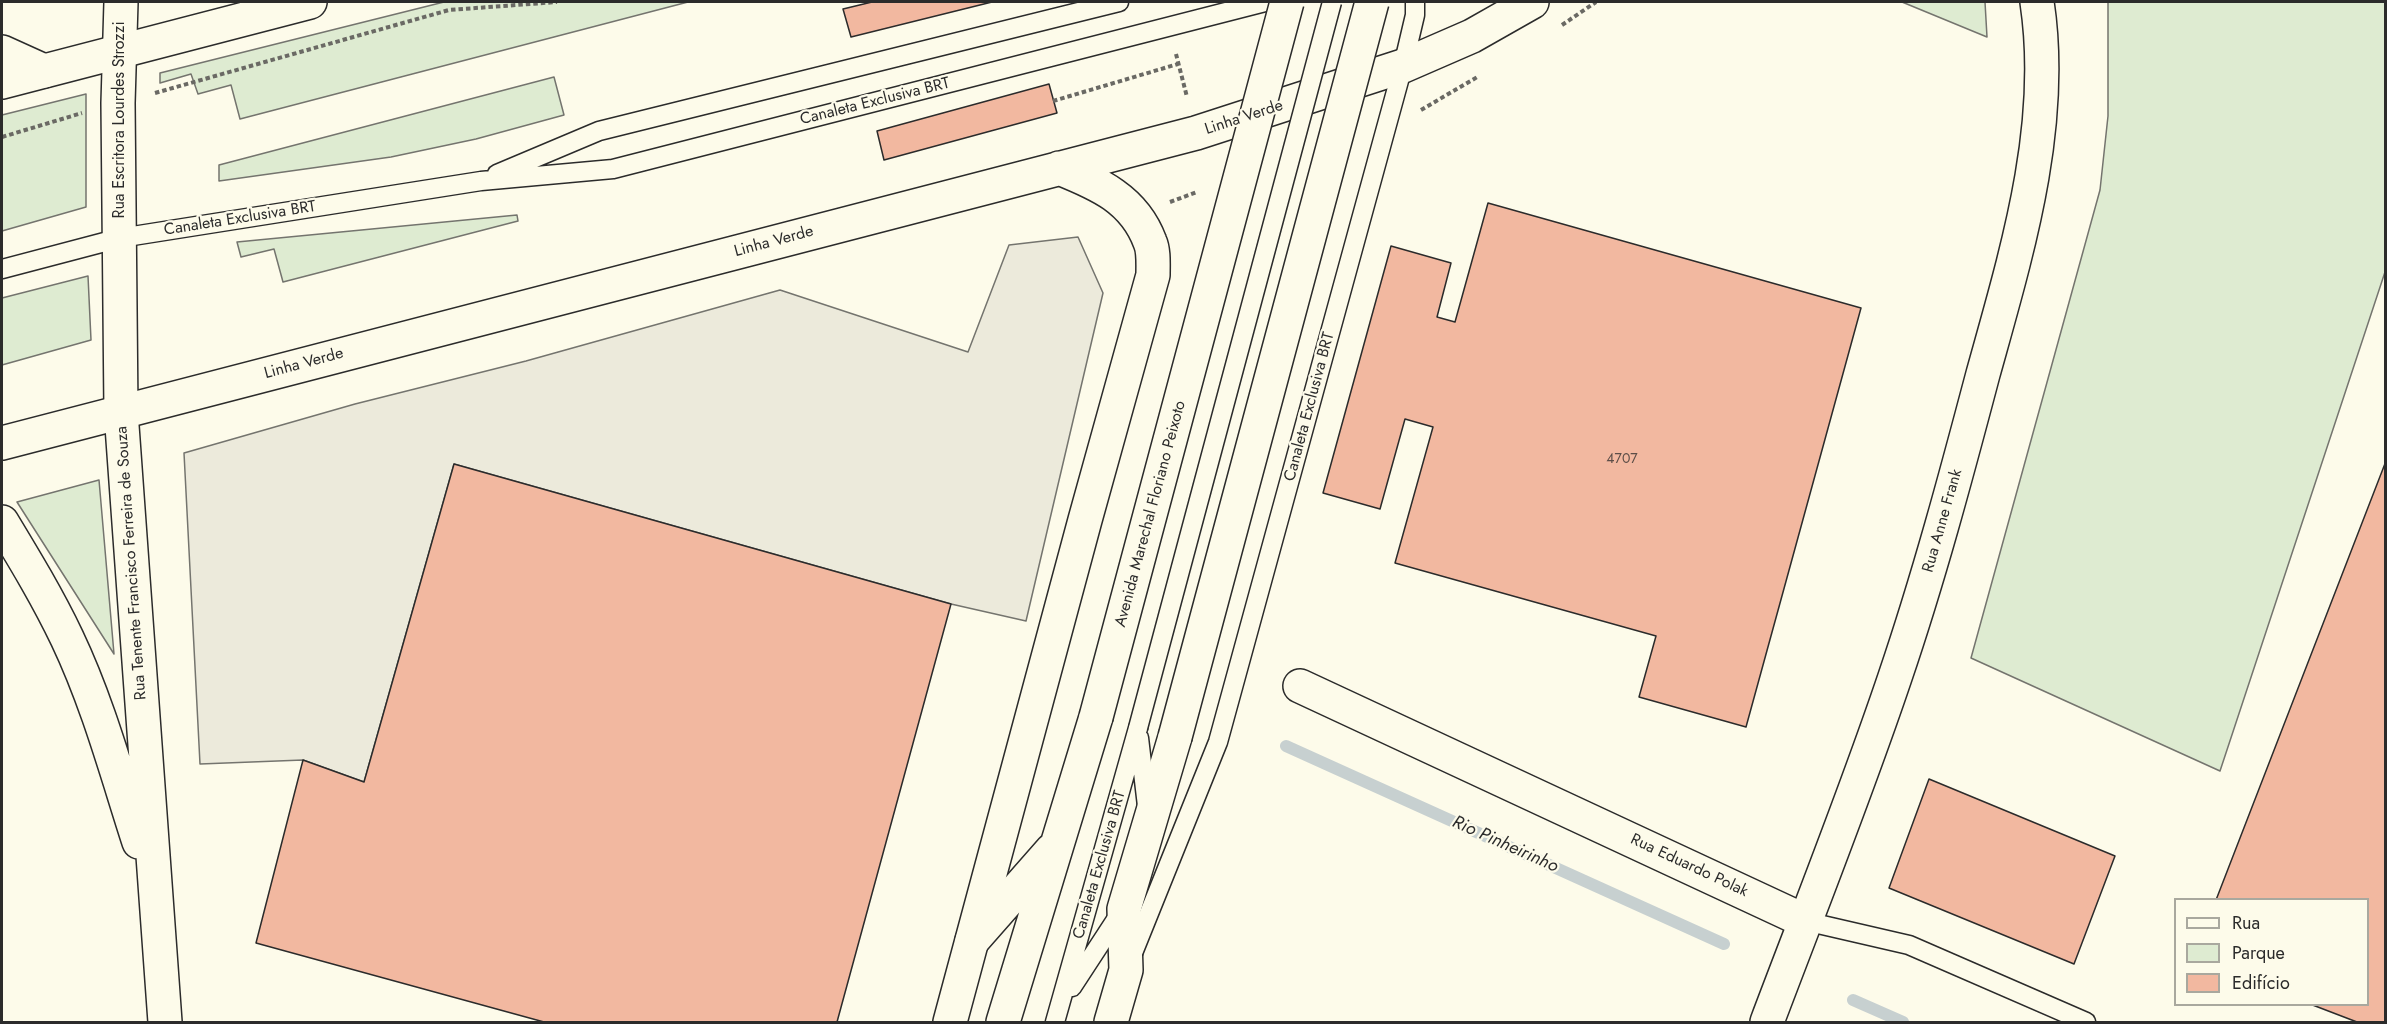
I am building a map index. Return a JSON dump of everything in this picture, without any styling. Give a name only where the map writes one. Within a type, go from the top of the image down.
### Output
[{"type":"main road","name":"Rua Escritora Lourdes Strozzi","points":[[120,2],[118,103],[120,238]]},
{"type":"main road","points":[[2,82],[310,2]]},
{"type":"main road","name":"Avenida Marechal Floriano Peixoto","points":[[1003,1023],[1096,717],[1287,2]]},
{"type":"main road","points":[[1112,1023],[1126,970],[1124,909],[1175,736],[1372,2]]},
{"type":"main road","name":"Linha Verde","points":[[2,443],[1196,134],[1403,66],[1472,36],[1532,2]]},
{"type":"main road","name":"Rua Anne Frank","points":[[1767,1023],[1892,688],[1921,598],[1998,321],[2024,214],[2037,143],[2042,77],[2037,2]]},
{"type":"main road","points":[[2,52],[44,71]]},
{"type":"main road","points":[[950,1023],[1153,274],[1151,244],[1136,214],[1102,186],[1059,168]]},
{"type":"main road","name":"Rua Tenente Francisco Ferreira de Souza","points":[[120,238],[121,412],[165,1023]]},
{"type":"main road","name":"Rua Tenente Francisco Ferreira de Souza","points":[[2,522],[68,639],[92,698],[155,888]]},
{"type":"main road","name":"Rua Eduardo Polak","points":[[1300,686],[1805,921]]},
{"type":"main road","points":[[972,941],[1059,842]]},
{"type":"lane","name":"Canaleta Exclusiva BRT","points":[[481,181],[598,131],[1119,2]]},
{"type":"lane","name":"Canaleta Exclusiva BRT","points":[[2,268],[120,238],[481,181],[613,169],[1265,2]]},
{"type":"lane","name":"Canaleta Exclusiva BRT","points":[[1055,1023],[1138,728],[1332,2]]},
{"type":"lane","name":"Canaleta Exclusiva BRT","points":[[1126,970],[1221,732],[1403,66],[1415,15],[1415,2]]},
{"type":"lane","name":"Canaleta Exclusiva BRT","points":[[1138,728],[1149,824]]},
{"type":"lane","name":"Canaleta Exclusiva BRT","points":[[1062,1002],[1190,808]]},
{"type":"lane","name":"Rua Eduardo Polak","points":[[1805,921],[1909,945],[2086,1023]]},
{"type":"path","points":[[174,88],[449,10],[557,2]]},
{"type":"path","points":[[1053,101],[1178,64]]},
{"type":"path","points":[[2,137],[92,110]]},
{"type":"green space","points":[[444,2],[688,2],[240,119],[231,85],[198,94],[191,74],[160,83],[160,73]]},
{"type":"green space","points":[[1902,2],[1985,2],[1987,37]]},
{"type":"green space","points":[[2108,2],[2385,2],[2385,272],[2220,771],[1971,658],[2100,190],[2108,116]]},
{"type":"green space","points":[[554,77],[564,115],[476,139],[391,157],[219,181],[219,165]]},
{"type":"green space","points":[[86,94],[86,207],[2,231],[2,115]]},
{"type":"green space","points":[[517,215],[518,221],[283,282],[274,249],[241,257],[237,242]]},
{"type":"green space","points":[[88,276],[91,340],[2,365],[2,298]]},
{"type":"green space","points":[[99,480],[114,654],[17,502]]},
{"type":"shaded area","points":[[1078,237],[1103,293],[1026,621],[951,604],[454,464],[364,782],[303,760],[200,764],[184,453],[355,404],[526,361],[780,290],[968,352],[1009,245]]},
{"type":"building","points":[[872,2],[992,2],[851,37],[843,9]]},
{"type":"building","points":[[1049,84],[1057,113],[884,160],[877,131]]},
{"type":"building","points":[[1488,203],[1861,308],[1746,727],[1639,697],[1656,636],[1395,563],[1433,427],[1405,419],[1380,509],[1323,493],[1391,246],[1451,263],[1437,317],[1455,322]]},
{"type":"building","points":[[2386,461],[2386,1022],[2357,1022],[2315,1006],[2369,1006],[2369,898],[2217,898]]},
{"type":"building","points":[[454,464],[951,604],[837,1022],[544,1022],[256,943],[303,760],[364,782]]},
{"type":"building","points":[[1929,779],[2115,856],[2074,964],[1889,888]]},
{"type":"waterway","name":"Rio Pinheirinho","points":[[1286,746],[1724,944]]},
{"type":"waterway","name":"Rio Pinheirinho","points":[[1853,1000],[1903,1022]]}]
